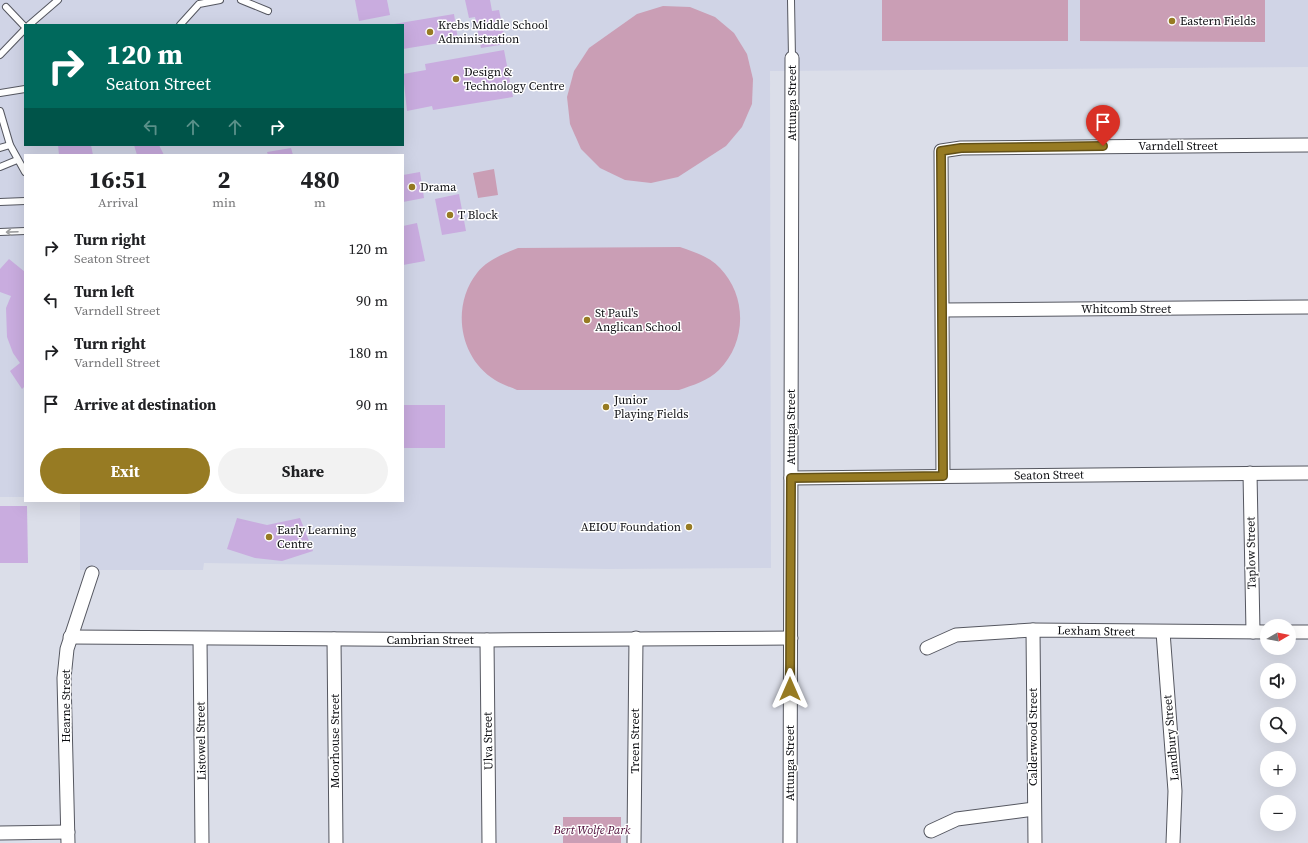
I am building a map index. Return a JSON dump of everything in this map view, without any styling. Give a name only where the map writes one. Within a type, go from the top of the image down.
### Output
[{"type":"street","name":"Attunga Street","points":[[790,843],[792,58]]},
{"type":"street","name":"Varndell Street","points":[[943,476],[941,151],[961,148],[1308,145]]},
{"type":"street","name":"Whitcomb Street","points":[[943,310],[1308,307]]},
{"type":"street","name":"Taplow Street","points":[[1250,473],[1253,632]]},
{"type":"street","name":"Seaton Street","points":[[791,478],[1308,473]]},
{"type":"street","name":"Hearne Street","points":[[68,838],[64,678],[67,649],[70,637],[92,573]]},
{"type":"street","name":"Lexham Street","points":[[927,648],[956,635],[1033,630],[1260,632]]},
{"type":"street","name":"Calderwood Street","points":[[1033,630],[1034,809],[1036,843]]},
{"type":"street","name":"Landbury Street","points":[[1163,632],[1175,791],[1172,843]]},
{"type":"street","points":[[1296,632],[1308,632]]},
{"type":"street","name":"Cambrian Street","points":[[70,637],[487,640],[791,638]]},
{"type":"street","name":"Treen Street","points":[[634,843],[636,638]]},
{"type":"street","name":"Listowel Street","points":[[200,639],[202,843]]},
{"type":"street","name":"Moorhouse Street","points":[[334,639],[336,843]]},
{"type":"street","name":"Ulva Street","points":[[487,640],[489,843]]},
{"type":"street","points":[[931,831],[956,819],[1034,809]]},
{"type":"street","points":[[0,833],[68,838]]},
{"type":"lane","points":[[31,24],[58,0]]},
{"type":"lane","points":[[181,24],[199,4],[220,0]]},
{"type":"lane","points":[[241,0],[268,11]]},
{"type":"lane","points":[[791,0],[792,58]]},
{"type":"lane","points":[[6,7],[24,27]]},
{"type":"lane","points":[[0,55],[24,29]]},
{"type":"lane","points":[[0,93],[24,89]]},
{"type":"lane","points":[[0,118],[10,145],[24,170]]},
{"type":"lane","points":[[0,148],[10,145]]},
{"type":"lane","points":[[0,162],[18,160]]},
{"type":"lane","points":[[0,167],[18,160]]},
{"type":"lane","points":[[0,202],[24,201]]},
{"type":"lane","points":[[0,232],[24,231]]},
{"type":"shaded area","name":"St Paul's Anglican School","points":[[0,0],[1308,0],[1308,67],[770,71],[771,568],[608,569],[204,563],[203,570],[80,570],[80,502],[404,502],[404,154],[24,154],[24,497],[0,497]]},
{"type":"green space","points":[[882,0],[1068,0],[1068,41],[882,41]]},
{"type":"green space","name":"Eastern Fields","points":[[1080,0],[1265,0],[1265,42],[1080,41]]},
{"type":"green space","points":[[663,6],[690,7],[715,17],[734,33],[747,54],[753,79],[752,104],[742,127],[726,146],[678,177],[651,183],[625,180],[600,168],[581,149],[570,124],[567,97],[574,71],[589,48],[637,14]]},
{"type":"green space","points":[[494,169],[498,195],[478,198],[473,173]]},
{"type":"green space","points":[[680,247],[706,257],[716,264],[729,279],[739,305],[739,333],[735,346],[728,359],[719,370],[705,380],[679,390],[517,390],[495,380],[473,359],[463,331],[462,316],[464,301],[469,286],[477,273],[486,264],[496,258],[518,248]]},
{"type":"green space","name":"Bert Wolfe Park","points":[[563,817],[621,817],[621,843],[563,843]]},
{"type":"building","points":[[355,0],[387,0],[390,15],[359,21]]},
{"type":"building","points":[[465,0],[490,0],[492,11],[499,10],[506,44],[481,48],[475,17],[469,18]]},
{"type":"building","name":"Krebs Middle School Administration","points":[[454,14],[458,40],[404,49],[404,24],[394,24]]},
{"type":"building","name":"Design & Technology Centre","points":[[504,50],[513,97],[433,110],[432,106],[407,111],[404,74],[426,70],[425,64]]},
{"type":"building","points":[[58,146],[91,146],[93,154],[59,154]]},
{"type":"building","points":[[134,146],[160,146],[164,154],[137,154]]},
{"type":"building","points":[[291,148],[293,154],[268,154],[267,152]]},
{"type":"building","name":"Drama","points":[[420,172],[424,198],[404,202],[404,175]]},
{"type":"building","name":"T Block","points":[[459,194],[466,231],[442,235],[435,199]]},
{"type":"building","points":[[417,223],[425,261],[404,265],[404,226]]},
{"type":"building","points":[[9,259],[24,271],[24,387],[22,389],[10,371],[20,363],[13,353],[7,337],[6,308],[11,296],[0,292],[0,269]]},
{"type":"building","points":[[404,405],[445,405],[445,448],[404,448]]},
{"type":"building","points":[[0,506],[27,506],[28,563],[0,563]]},
{"type":"building","name":"Early Learning Centre","points":[[237,518],[267,525],[300,518],[313,551],[282,561],[255,558],[227,549]]},
{"type":"place","name":"Eastern Fields","points":[[1172,21]]},
{"type":"place","name":"Krebs Middle School Administration","points":[[430,32]]},
{"type":"place","name":"Design & Technology Centre","points":[[456,79]]},
{"type":"place","name":"Drama","points":[[412,187]]},
{"type":"place","name":"T Block","points":[[450,215]]},
{"type":"place","name":"St Paul's Anglican School","points":[[587,320]]},
{"type":"place","name":"Junior Playing Fields","points":[[606,407]]},
{"type":"place","name":"AEIOU Foundation","points":[[689,527]]},
{"type":"place","name":"Early Learning Centre","points":[[269,537]]},
{"type":"route","points":[[790,689],[791,478],[943,476],[941,151],[961,148],[1103,146]]}]
